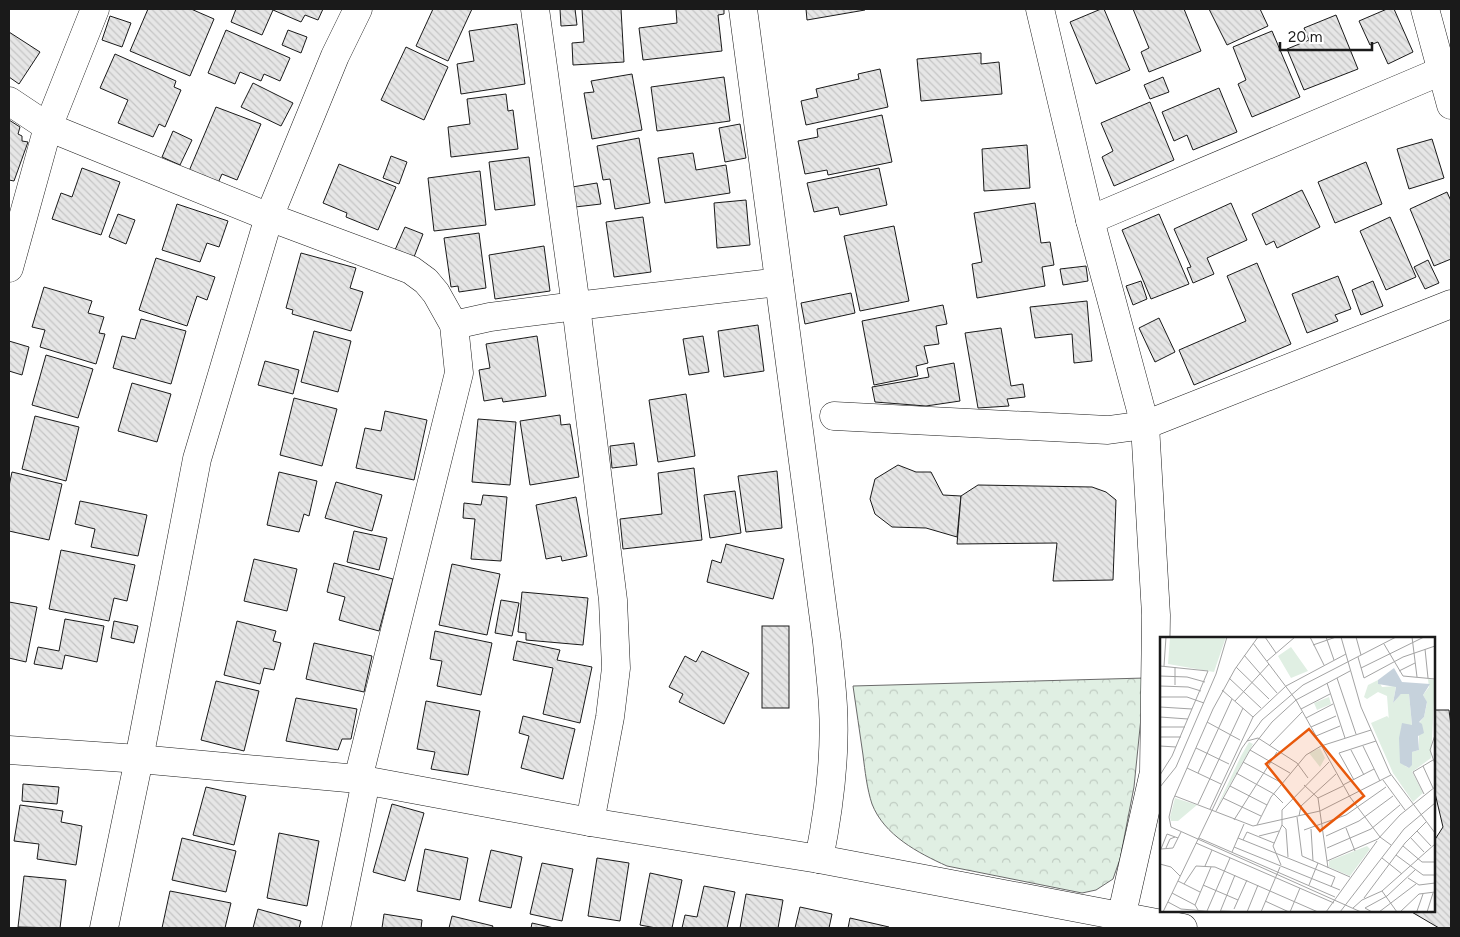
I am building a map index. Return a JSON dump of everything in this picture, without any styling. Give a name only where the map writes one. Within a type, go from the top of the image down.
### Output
[{"type":"street","points":[[9,268],[48,127],[95,9]]},
{"type":"street","points":[[104,928],[139,759],[196,459],[269,217],[335,56],[358,9]]},
{"type":"street","points":[[535,9],[576,306],[613,600],[616,668],[610,717],[590,822]]},
{"type":"street","points":[[743,9],[827,642],[833,708],[833,760],[829,808],[819,859]]},
{"type":"street","points":[[1041,9],[1090,220],[1145,425],[1156,615],[1154,772],[1119,923]]},
{"type":"street","points":[[1425,9],[1446,68],[1451,105]]},
{"type":"street","points":[[1090,220],[1446,68]]},
{"type":"street","points":[[9,101],[48,127],[269,217],[411,270],[426,281],[436,293],[454,325],[459,374],[362,780],[336,928]]},
{"type":"street","points":[[454,325],[576,306],[779,282]]},
{"type":"street","points":[[834,416],[1108,430],[1145,425],[1451,304]]},
{"type":"street","points":[[9,750],[139,759],[362,780],[590,822],[819,859],[1119,923],[1183,928]]},
{"type":"green space","points":[[1145,678],[1134,787],[1120,859],[1113,879],[1096,890],[1082,893],[947,866],[903,842],[893,834],[877,815],[866,780],[853,686]]},
{"type":"building","points":[[148,9],[191,9],[214,19],[190,76],[130,51]]},
{"type":"building","points":[[236,9],[323,9],[318,20],[305,15],[301,22],[273,10],[262,35],[231,22]]},
{"type":"building","points":[[433,9],[472,9],[448,61],[416,46]]},
{"type":"building","points":[[560,9],[575,9],[577,25],[561,26]]},
{"type":"building","points":[[582,9],[621,9],[624,62],[573,65],[572,43],[584,42]]},
{"type":"building","points":[[676,9],[724,9],[724,14],[718,15],[722,51],[643,60],[639,28],[677,23]]},
{"type":"building","points":[[806,9],[865,9],[865,10],[807,20]]},
{"type":"building","points":[[1104,9],[1130,70],[1096,84],[1070,22]]},
{"type":"building","points":[[1133,9],[1184,9],[1201,51],[1149,72],[1141,52],[1149,48]]},
{"type":"building","points":[[1209,9],[1260,9],[1268,26],[1227,45]]},
{"type":"building","points":[[1387,9],[1394,9],[1413,52],[1388,64],[1378,42],[1370,45],[1359,21]]},
{"type":"building","points":[[1336,15],[1358,69],[1304,90],[1287,49],[1309,40],[1304,28]]},
{"type":"building","points":[[110,16],[131,23],[122,47],[102,40]]},
{"type":"building","points":[[517,24],[525,84],[461,94],[457,64],[474,61],[469,31]]},
{"type":"building","points":[[226,30],[290,58],[280,81],[264,74],[261,81],[240,72],[235,84],[208,73]]},
{"type":"building","points":[[288,30],[307,37],[301,53],[282,45]]},
{"type":"building","points":[[1272,31],[1300,97],[1252,117],[1238,84],[1246,80],[1233,47]]},
{"type":"building","points":[[9,32],[40,52],[19,84],[9,77]]},
{"type":"building","points":[[406,47],[448,67],[424,120],[381,100]]},
{"type":"building","points":[[981,53],[981,64],[999,62],[1002,94],[921,101],[917,59]]},
{"type":"building","points":[[115,54],[176,81],[174,87],[181,90],[165,127],[159,124],[153,137],[118,123],[128,100],[100,88]]},
{"type":"building","points":[[880,69],[888,107],[806,125],[801,101],[818,97],[816,89],[859,79],[858,74]]},
{"type":"building","points":[[632,74],[642,130],[592,139],[584,93],[594,92],[591,81]]},
{"type":"building","points":[[724,77],[730,121],[657,131],[651,87]]},
{"type":"building","points":[[1163,77],[1169,92],[1150,99],[1144,85]]},
{"type":"building","points":[[253,83],[293,103],[281,126],[241,107]]},
{"type":"building","points":[[1219,88],[1237,132],[1193,150],[1187,135],[1174,141],[1162,112]]},
{"type":"building","points":[[506,94],[508,111],[513,110],[518,149],[451,157],[448,127],[470,124],[467,99]]},
{"type":"building","points":[[1150,102],[1174,160],[1114,186],[1102,157],[1113,151],[1101,123]]},
{"type":"building","points":[[216,107],[261,124],[237,180],[222,174],[218,183],[189,171]]},
{"type":"building","points":[[882,115],[892,162],[828,175],[827,170],[805,174],[798,141],[818,137],[817,129]]},
{"type":"building","points":[[9,120],[20,127],[18,134],[22,136],[22,141],[28,142],[14,181],[9,180]]},
{"type":"building","points":[[740,124],[746,158],[725,162],[719,128]]},
{"type":"building","points":[[173,131],[192,140],[180,165],[162,157]]},
{"type":"building","points":[[639,138],[650,203],[615,209],[610,179],[603,180],[597,146]]},
{"type":"building","points":[[1432,139],[1444,178],[1409,189],[1397,149]]},
{"type":"building","points":[[1027,145],[1030,188],[984,191],[982,149]]},
{"type":"building","points":[[693,153],[696,170],[726,165],[730,193],[665,203],[658,158]]},
{"type":"building","points":[[391,156],[407,162],[399,184],[383,178]]},
{"type":"building","points":[[529,157],[535,205],[495,210],[489,162]]},
{"type":"building","points":[[1366,162],[1382,204],[1335,223],[1318,182]]},
{"type":"building","points":[[339,164],[396,187],[378,230],[346,217],[347,213],[323,203]]},
{"type":"building","points":[[82,168],[120,182],[101,235],[52,219],[61,193],[72,197]]},
{"type":"building","points":[[879,168],[887,205],[840,215],[838,207],[814,212],[807,183]]},
{"type":"building","points":[[480,171],[486,225],[434,231],[428,178]]},
{"type":"building","points":[[597,183],[601,204],[575,207],[572,187]]},
{"type":"building","points":[[1302,190],[1320,227],[1277,248],[1274,241],[1266,245],[1252,214]]},
{"type":"building","points":[[1447,192],[1451,201],[1451,259],[1434,266],[1410,209]]},
{"type":"building","points":[[746,200],[750,245],[717,248],[714,203]]},
{"type":"building","points":[[1035,203],[1041,243],[1050,242],[1054,265],[1042,267],[1045,286],[977,298],[972,264],[982,262],[974,213]]},
{"type":"building","points":[[1231,203],[1247,240],[1207,258],[1214,274],[1193,283],[1187,268],[1191,267],[1174,229]]},
{"type":"building","points":[[177,204],[228,221],[219,247],[207,243],[200,262],[162,250]]},
{"type":"building","points":[[118,214],[135,220],[126,244],[109,237]]},
{"type":"building","points":[[1159,214],[1189,284],[1151,299],[1122,230]]},
{"type":"building","points":[[643,217],[651,272],[614,277],[606,222]]},
{"type":"building","points":[[1390,217],[1416,277],[1386,290],[1360,231]]},
{"type":"building","points":[[894,226],[909,301],[860,311],[844,236]]},
{"type":"building","points":[[405,227],[423,234],[414,257],[395,250]]},
{"type":"building","points":[[479,233],[486,288],[459,292],[458,286],[451,287],[444,238]]},
{"type":"building","points":[[544,246],[550,291],[495,299],[489,255]]},
{"type":"building","points":[[301,253],[356,268],[350,288],[363,292],[351,331],[292,314],[293,310],[286,308]]},
{"type":"building","points":[[156,258],[215,277],[207,300],[197,296],[187,326],[139,310]]},
{"type":"building","points":[[1428,260],[1439,283],[1425,289],[1414,267]]},
{"type":"building","points":[[1257,263],[1291,344],[1194,385],[1179,350],[1246,321],[1227,276]]},
{"type":"building","points":[[1086,266],[1088,281],[1063,285],[1060,269]]},
{"type":"building","points":[[1338,276],[1351,309],[1335,315],[1338,321],[1307,333],[1292,294]]},
{"type":"building","points":[[1141,281],[1147,299],[1133,305],[1126,286]]},
{"type":"building","points":[[1373,281],[1383,306],[1361,315],[1352,290]]},
{"type":"building","points":[[44,287],[92,301],[88,313],[104,317],[99,333],[105,334],[96,364],[40,347],[45,330],[32,327]]},
{"type":"building","points":[[851,293],[855,313],[805,324],[801,303]]},
{"type":"building","points":[[1087,301],[1092,361],[1074,363],[1072,334],[1035,338],[1030,307]]},
{"type":"building","points":[[943,305],[947,324],[936,326],[939,344],[924,346],[928,363],[916,366],[918,376],[874,385],[862,321]]},
{"type":"building","points":[[1159,318],[1175,352],[1155,362],[1139,328]]},
{"type":"building","points":[[141,319],[186,331],[171,384],[113,368],[122,336],[135,339]]},
{"type":"building","points":[[758,325],[764,371],[724,377],[718,331]]},
{"type":"building","points":[[1001,328],[1011,386],[1023,384],[1025,397],[1007,399],[1009,406],[978,408],[965,333]]},
{"type":"building","points":[[314,331],[351,341],[338,392],[301,382]]},
{"type":"building","points":[[537,336],[546,396],[503,402],[502,398],[484,401],[479,370],[490,368],[486,344]]},
{"type":"building","points":[[703,336],[709,372],[689,375],[683,339]]},
{"type":"building","points":[[9,341],[29,347],[22,375],[9,371]]},
{"type":"building","points":[[46,355],[93,369],[78,418],[32,405]]},
{"type":"building","points":[[265,361],[299,370],[293,394],[258,385]]},
{"type":"building","points":[[954,363],[960,401],[926,406],[875,402],[872,387],[929,377],[927,368]]},
{"type":"building","points":[[132,383],[171,394],[157,442],[118,431]]},
{"type":"building","points":[[686,394],[695,456],[658,462],[649,400]]},
{"type":"building","points":[[294,398],[337,409],[322,466],[280,455]]},
{"type":"building","points":[[385,411],[427,420],[414,480],[356,468],[365,428],[381,431]]},
{"type":"building","points":[[560,415],[561,425],[570,424],[579,477],[530,485],[520,421]]},
{"type":"building","points":[[35,416],[79,427],[66,481],[22,469]]},
{"type":"building","points":[[478,419],[516,422],[510,485],[472,482]]},
{"type":"building","points":[[634,443],[637,465],[612,468],[610,446]]},
{"type":"building","points":[[898,465],[916,472],[931,472],[943,495],[961,496],[957,537],[926,528],[892,527],[875,514],[870,499],[875,479]]},
{"type":"building","points":[[694,468],[702,540],[623,549],[620,519],[662,514],[658,473]]},
{"type":"building","points":[[777,471],[782,528],[746,532],[738,476]]},
{"type":"building","points":[[12,472],[62,484],[49,540],[9,531],[9,486]]},
{"type":"building","points":[[279,472],[317,481],[309,516],[304,514],[299,532],[267,525]]},
{"type":"building","points":[[336,482],[382,495],[372,531],[325,518]]},
{"type":"building","points":[[978,485],[1092,487],[1106,492],[1116,500],[1113,580],[1053,581],[1057,543],[957,544],[961,496]]},
{"type":"building","points":[[735,491],[741,533],[710,538],[704,495]]},
{"type":"building","points":[[483,495],[507,497],[501,561],[471,559],[475,519],[463,518],[464,503],[481,505]]},
{"type":"building","points":[[576,497],[587,556],[562,561],[561,556],[546,559],[536,505]]},
{"type":"building","points":[[80,501],[147,515],[138,556],[91,547],[95,529],[75,524]]},
{"type":"building","points":[[354,531],[387,538],[379,570],[347,562]]},
{"type":"building","points":[[726,544],[784,559],[773,599],[707,582],[712,560],[721,563]]},
{"type":"building","points":[[61,550],[135,565],[127,601],[114,598],[109,621],[49,609]]},
{"type":"building","points":[[254,559],[297,569],[287,611],[244,601]]},
{"type":"building","points":[[334,563],[393,579],[379,631],[339,620],[345,597],[327,592]]},
{"type":"building","points":[[452,564],[500,574],[487,635],[439,625]]},
{"type":"building","points":[[522,592],[588,598],[583,645],[526,640],[526,633],[518,632]]},
{"type":"building","points":[[501,600],[519,603],[512,636],[495,633]]},
{"type":"building","points":[[9,602],[37,607],[26,662],[9,658]]},
{"type":"building","points":[[65,619],[104,626],[97,662],[65,655],[62,669],[34,664],[38,647],[59,651]]},
{"type":"building","points":[[114,621],[138,626],[134,643],[111,638]]},
{"type":"building","points":[[237,621],[276,631],[273,641],[281,643],[274,670],[264,668],[260,684],[224,675]]},
{"type":"building","points":[[762,626],[789,626],[789,708],[762,708]]},
{"type":"building","points":[[435,631],[492,643],[481,695],[437,686],[442,661],[430,659]]},
{"type":"building","points":[[517,641],[560,650],[557,660],[592,667],[580,723],[543,714],[553,668],[513,660]]},
{"type":"building","points":[[314,643],[372,656],[364,692],[306,679]]},
{"type":"building","points":[[702,651],[749,673],[724,724],[679,702],[683,694],[669,687],[685,656],[696,662]]},
{"type":"building","points":[[216,681],[259,691],[244,751],[201,740]]},
{"type":"building","points":[[296,698],[357,709],[351,739],[342,739],[338,750],[286,741]]},
{"type":"building","points":[[426,701],[480,711],[468,775],[431,769],[435,752],[417,749]]},
{"type":"building","points":[[1435,710],[1449,710],[1451,726],[1451,928],[1439,928],[1412,912],[1435,912],[1435,839],[1443,827],[1435,793]]},
{"type":"building","points":[[523,716],[575,729],[563,779],[521,768],[529,736],[519,733]]},
{"type":"building","points":[[23,784],[59,787],[57,804],[22,801]]},
{"type":"building","points":[[206,787],[246,796],[234,845],[193,835]]},
{"type":"building","points":[[392,804],[424,813],[405,881],[373,872]]},
{"type":"building","points":[[20,805],[63,811],[61,822],[82,826],[76,865],[37,859],[39,844],[14,841]]},
{"type":"building","points":[[279,833],[319,841],[307,906],[267,898]]},
{"type":"building","points":[[182,838],[236,851],[226,892],[172,880]]},
{"type":"building","points":[[425,849],[468,858],[460,900],[417,891]]},
{"type":"building","points":[[491,850],[522,857],[511,908],[479,901]]},
{"type":"building","points":[[597,858],[629,863],[620,921],[588,916]]},
{"type":"building","points":[[542,863],[573,869],[562,921],[530,914]]},
{"type":"building","points":[[650,873],[682,880],[672,928],[640,925]]},
{"type":"building","points":[[24,876],[66,880],[60,928],[18,927]]},
{"type":"building","points":[[704,886],[735,892],[727,928],[682,928],[685,915],[697,917]]},
{"type":"building","points":[[170,891],[231,903],[225,928],[162,928]]},
{"type":"building","points":[[746,894],[783,900],[778,928],[740,928]]},
{"type":"building","points":[[800,907],[832,914],[829,928],[795,928]]},
{"type":"building","points":[[258,909],[301,921],[299,928],[253,928]]},
{"type":"building","points":[[384,914],[422,920],[421,928],[382,928]]},
{"type":"building","points":[[452,916],[493,926],[492,928],[449,928]]},
{"type":"building","points":[[850,918],[889,927],[889,928],[848,928]]},
{"type":"building","points":[[532,923],[554,928],[531,928]]}]
